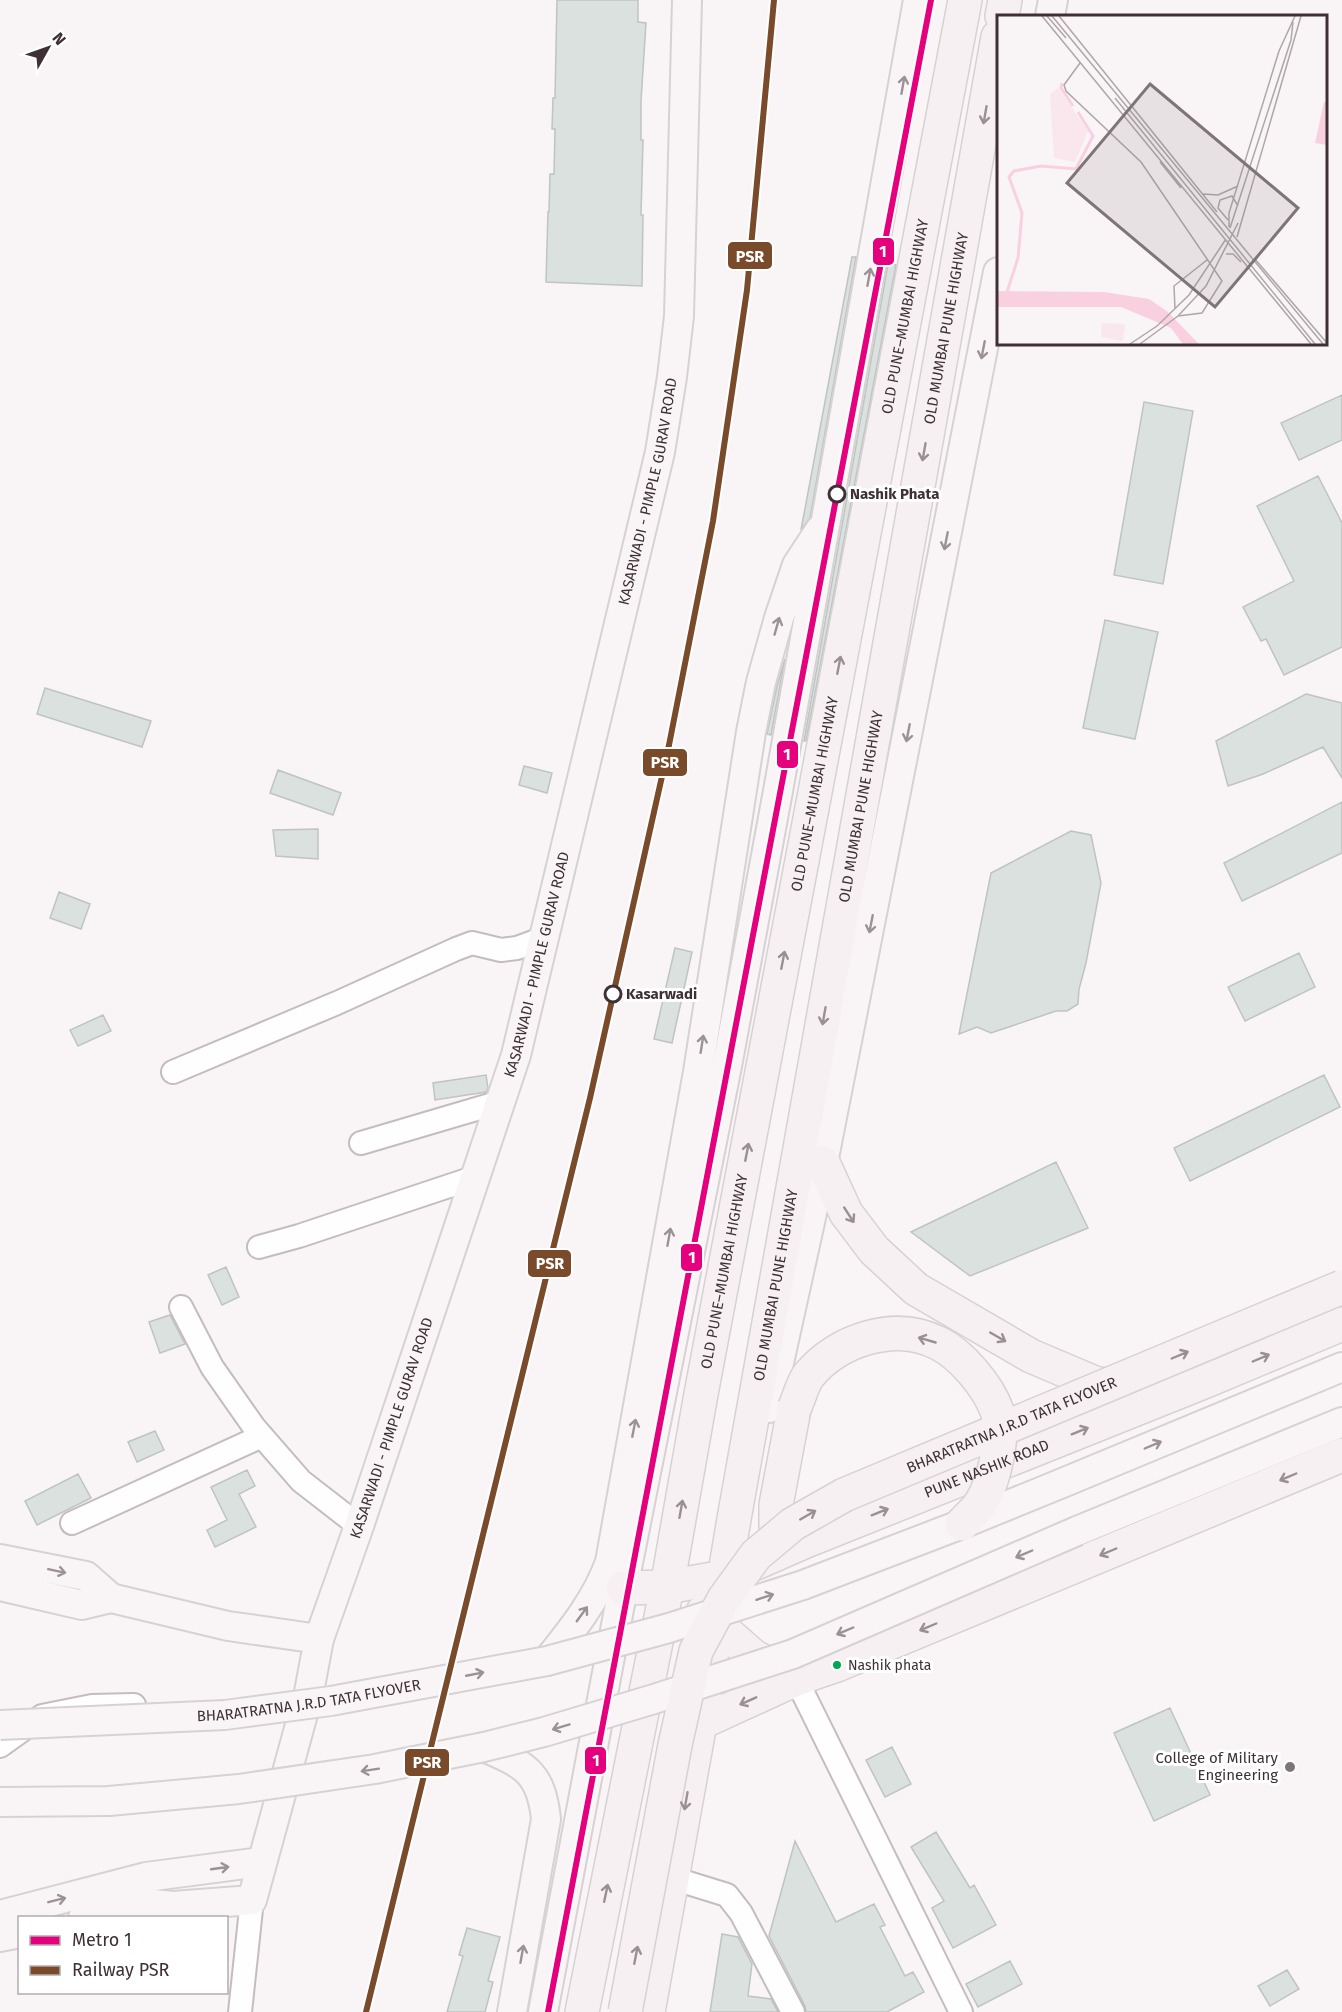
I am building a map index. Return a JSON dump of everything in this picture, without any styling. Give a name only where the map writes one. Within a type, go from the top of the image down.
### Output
[{"type":"highway","name":"OLD PUNE–MUMBAI HIGHWAY","points":[[582,2012],[676,1586],[676,1540],[701,1394],[965,0]]},
{"type":"highway","points":[[1002,15],[1005,0]]},
{"type":"highway","name":"OLD MUMBAI PUNE HIGHWAY","points":[[648,2012],[997,48]]},
{"type":"highway","points":[[823,1163],[846,1213],[874,1250],[916,1289],[1031,1356],[1097,1384],[1146,1387],[1206,1381]]},
{"type":"highway","name":"BHARATRATNA J.R.D TATA FLYOVER","points":[[625,2012],[675,1745],[696,1651],[724,1599],[756,1555],[793,1524],[844,1495],[1342,1287]]},
{"type":"highway","name":"PUNE NASHIK ROAD","points":[[623,1588],[676,1586],[724,1577],[1342,1324]]},
{"type":"highway","points":[[776,1554],[776,1505],[794,1409],[807,1377],[830,1355],[852,1343],[885,1334],[913,1336],[937,1343],[963,1362],[986,1388],[998,1412],[1000,1443],[994,1472],[980,1504],[962,1524]]},
{"type":"highway","points":[[700,1723],[796,1679],[837,1665],[1342,1455]]},
{"type":"highway","points":[[733,1527],[776,1505]]},
{"type":"highway","points":[[676,1586],[753,1656],[796,1679]]},
{"type":"main road","name":"KASARWADI - PIMPLE GURAV ROAD","points":[[252,1900],[309,1692],[319,1639],[516,1055],[660,452],[679,316],[687,0]]},
{"type":"main road","points":[[543,2012],[623,1588],[727,1066],[918,0]]},
{"type":"main road","points":[[1050,15],[1053,0]]},
{"type":"main road","points":[[733,1527],[763,1435],[823,1163],[997,282]]},
{"type":"main road","points":[[547,1661],[594,1599],[610,1562],[696,1083],[749,744],[761,682],[797,565],[826,521]]},
{"type":"main road","name":"BHARATRATNA J.R.D TATA FLYOVER","points":[[0,1725],[225,1715],[332,1701],[547,1661],[669,1628],[803,1585],[962,1524],[1342,1366]]},
{"type":"main road","points":[[0,1802],[109,1801],[239,1789],[375,1769],[484,1747],[544,1732],[793,1654],[1077,1531],[1342,1422]]},
{"type":"main road","points":[[0,1559],[86,1576],[111,1598]]},
{"type":"main road","points":[[0,1586],[82,1605],[111,1598],[228,1626],[319,1639]]},
{"type":"main road","points":[[484,1747],[515,1761],[527,1771],[538,1784],[546,1819],[512,2012]]},
{"type":"main road","points":[[0,1915],[146,1877],[261,1862]]},
{"type":"main road","points":[[87,1916],[143,1903],[173,1906],[252,1900]]},
{"type":"main road","points":[[0,1937],[18,1932]]},
{"type":"street","points":[[173,1072],[472,943],[501,950],[516,948],[544,938]]},
{"type":"street","points":[[361,1143],[500,1102]]},
{"type":"street","points":[[259,1247],[332,1226],[476,1177]]},
{"type":"street","points":[[181,1307],[212,1367],[262,1436],[301,1481],[359,1526]]},
{"type":"street","points":[[72,1523],[262,1436]]},
{"type":"street","points":[[796,1679],[961,2012]]},
{"type":"street","points":[[0,1746],[42,1716],[92,1707],[246,1702],[309,1692]]},
{"type":"street","points":[[672,1878],[727,1895],[741,1913],[793,2012]]},
{"type":"street","points":[[240,2012],[252,1900]]},
{"type":"building","points":[[557,0],[638,0],[638,22],[646,23],[641,101],[642,286],[546,282],[550,174],[554,174],[555,129],[552,129]]},
{"type":"building","points":[[852,257],[856,257],[810,518],[801,530]]},
{"type":"building","points":[[888,264],[896,265],[806,741],[804,741]]},
{"type":"building","points":[[1342,395],[1342,440],[1299,460],[1281,423]]},
{"type":"building","points":[[1144,402],[1193,411],[1163,584],[1114,575]]},
{"type":"building","points":[[1318,476],[1342,523],[1342,647],[1284,675],[1266,639],[1261,641],[1243,607],[1294,581],[1257,506]]},
{"type":"building","points":[[1105,620],[1158,632],[1135,739],[1083,728]]},
{"type":"building","points":[[785,659],[771,735],[767,734]]},
{"type":"building","points":[[45,688],[151,721],[142,747],[37,714]]},
{"type":"building","points":[[1306,694],[1342,703],[1342,778],[1323,747],[1263,774],[1228,786],[1216,741]]},
{"type":"building","points":[[524,766],[552,773],[547,793],[519,785]]},
{"type":"building","points":[[278,770],[341,793],[333,815],[270,793]]},
{"type":"building","points":[[1342,802],[1342,853],[1242,901],[1224,863]]},
{"type":"building","points":[[318,829],[318,859],[276,856],[273,830]]},
{"type":"building","points":[[1071,831],[1091,835],[1101,883],[1079,989],[1078,1004],[1067,1011],[1056,1011],[991,1033],[977,1027],[959,1034],[991,873]]},
{"type":"building","points":[[59,892],[90,904],[81,929],[50,918]]},
{"type":"building","points":[[675,948],[692,952],[672,1043],[654,1039]]},
{"type":"building","points":[[1299,953],[1315,987],[1245,1021],[1228,987]]},
{"type":"building","points":[[103,1015],[111,1031],[78,1046],[70,1030]]},
{"type":"building","points":[[486,1075],[488,1088],[486,1092],[435,1100],[433,1083]]},
{"type":"building","points":[[1324,1075],[1340,1107],[1190,1181],[1174,1148]]},
{"type":"building","points":[[1056,1162],[1088,1228],[970,1276],[911,1232]]},
{"type":"building","points":[[226,1267],[239,1297],[222,1305],[208,1275]]},
{"type":"building","points":[[170,1315],[185,1344],[160,1353],[149,1322]]},
{"type":"building","points":[[155,1431],[164,1450],[137,1462],[128,1442]]},
{"type":"building","points":[[247,1470],[255,1486],[239,1494],[256,1527],[215,1547],[207,1530],[227,1520],[211,1487]]},
{"type":"building","points":[[78,1474],[91,1498],[37,1525],[25,1501]]},
{"type":"building","points":[[1170,1708],[1210,1795],[1154,1821],[1114,1733]]},
{"type":"building","points":[[892,1747],[911,1784],[885,1797],[866,1760]]},
{"type":"building","points":[[936,1832],[970,1888],[974,1885],[996,1925],[953,1948],[932,1908],[944,1901],[911,1847]]},
{"type":"building","points":[[795,1841],[836,1922],[874,1904],[885,1925],[880,1927],[905,1976],[913,1972],[924,1992],[887,2012],[806,2012],[769,1936]]},
{"type":"building","points":[[467,1928],[500,1937],[488,1981],[493,1982],[485,2012],[447,2012],[463,1956],[459,1955]]},
{"type":"building","points":[[722,1934],[738,1937],[752,1964],[748,1996],[771,1999],[778,2012],[710,2012]]},
{"type":"building","points":[[1010,1961],[1022,1984],[978,2007],[966,1984]]},
{"type":"building","points":[[1287,1970],[1299,1989],[1270,2006],[1258,1986]]},
{"type":"metro line","name":"1","points":[[548,2012],[931,0]]},
{"type":"rail line","name":"PSR","points":[[366,2012],[590,1098],[669,745],[713,521],[747,290],[774,0]]},
{"type":"place","name":"Nashik Phata","points":[[837,494]]},
{"type":"place","name":"Kasarwadi","points":[[613,994]]},
{"type":"place","name":"Nashik phata","points":[[837,1665]]},
{"type":"place","name":"College of Military Engineering","points":[[1290,1767]]}]
